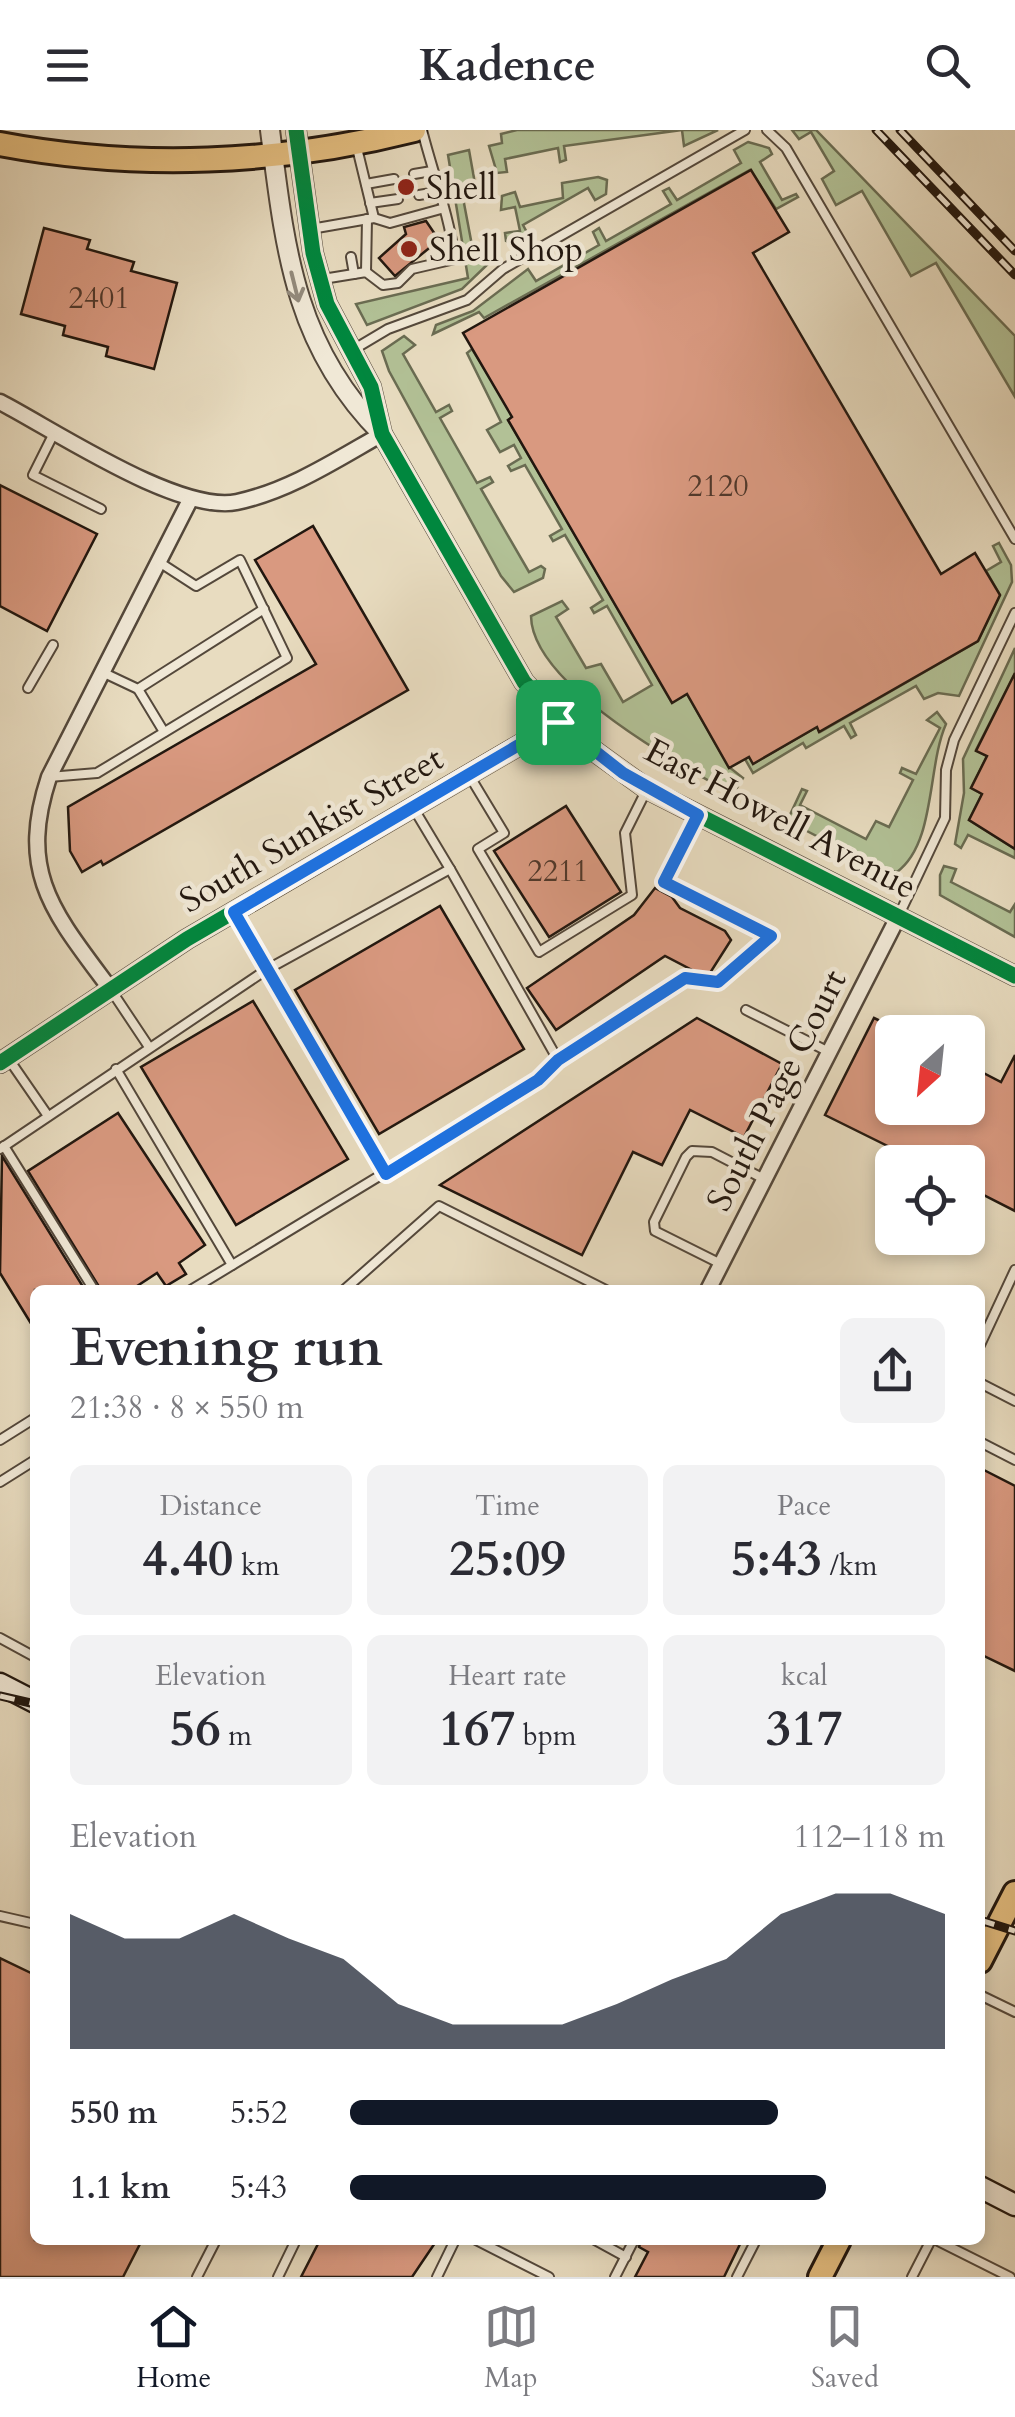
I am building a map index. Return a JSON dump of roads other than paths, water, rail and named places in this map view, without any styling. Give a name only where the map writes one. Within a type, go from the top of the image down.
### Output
[{"type":"main road","points":[[0,144],[127,159],[273,155],[297,141],[356,144],[414,130]]},
{"type":"main road","points":[[0,1684],[30,1699]]},
{"type":"main road","points":[[985,1952],[1015,1893]]},
{"type":"main road","points":[[985,2190],[1015,2205]]},
{"type":"main road","points":[[820,2277],[836,2245]]},
{"type":"street","name":"East Howell Avenue","points":[[270,130],[290,265],[305,319],[346,398],[382,434],[506,658],[558,722],[599,757],[648,788],[1015,976]]},
{"type":"street","name":"East Howell Avenue","points":[[297,141],[319,280],[371,386],[382,434]]},
{"type":"street","points":[[0,402],[190,500],[232,503],[272,492],[382,434]]},
{"type":"street","points":[[111,990],[43,884],[34,839],[36,815],[49,776],[190,500]]},
{"type":"street","name":"South Sunkist Street","points":[[4,1061],[234,912],[558,722]]},
{"type":"street","name":"South Page Court","points":[[710,1285],[898,917]]},
{"type":"lane","points":[[319,280],[366,272],[383,285],[398,283],[412,269],[455,259],[450,224],[441,209],[422,130]]},
{"type":"lane","points":[[351,351],[388,329],[467,300],[503,269],[744,130]]},
{"type":"lane","points":[[767,130],[786,148],[1015,540]]},
{"type":"lane","points":[[356,144],[370,203],[366,272]]},
{"type":"lane","points":[[414,174],[432,171]]},
{"type":"lane","points":[[366,184],[394,179]]},
{"type":"lane","points":[[419,195],[437,192]]},
{"type":"lane","points":[[370,203],[398,199]]},
{"type":"lane","points":[[309,230],[370,219],[390,223],[441,209]]},
{"type":"lane","points":[[344,223],[346,234]]},
{"type":"lane","points":[[350,257],[354,274]]},
{"type":"lane","points":[[56,431],[33,476],[101,509]]},
{"type":"lane","points":[[49,776],[97,773],[288,658],[240,560],[196,586],[159,562]]},
{"type":"lane","points":[[138,688],[264,610]]},
{"type":"lane","points":[[898,917],[945,818],[946,770],[954,740],[1015,613]]},
{"type":"lane","points":[[28,688],[53,645]]},
{"type":"lane","points":[[102,672],[138,688],[164,732]]},
{"type":"lane","points":[[469,775],[504,834],[478,849],[540,952],[632,895],[625,833],[648,788]]},
{"type":"lane","points":[[413,807],[558,1060]]},
{"type":"lane","points":[[200,1285],[538,1080],[558,1060],[685,978],[718,982],[771,936],[664,882],[698,815]]},
{"type":"lane","points":[[91,1285],[2,1147],[266,970],[450,869]]},
{"type":"lane","points":[[234,912],[386,1174]]},
{"type":"lane","points":[[111,990],[149,1047]]},
{"type":"lane","points":[[746,1010],[829,1052]]},
{"type":"lane","points":[[4,1061],[48,1116]]},
{"type":"lane","points":[[116,1069],[232,1266]]},
{"type":"lane","points":[[721,1264],[655,1231],[654,1222],[686,1157],[692,1152],[712,1152],[764,1179]]},
{"type":"lane","points":[[350,1285],[439,1206],[596,1285]]},
{"type":"lane","points":[[985,1334],[1015,1270]]},
{"type":"lane","points":[[985,1386],[1015,1401]]},
{"type":"lane","points":[[0,1440],[30,1421]]},
{"type":"lane","points":[[985,1445],[1015,1460]]},
{"type":"lane","points":[[0,1482],[30,1463]]},
{"type":"lane","points":[[0,1638],[30,1653]]},
{"type":"lane","points":[[0,1916],[30,1923]]},
{"type":"lane","points":[[985,1997],[1015,2012]]},
{"type":"lane","points":[[197,2277],[213,2245]]},
{"type":"lane","points":[[278,2277],[294,2245]]},
{"type":"lane","points":[[436,2277],[452,2245]]},
{"type":"lane","points":[[486,2245],[548,2277]]},
{"type":"lane","points":[[605,2245],[626,2256]]},
{"type":"lane","points":[[616,2277],[632,2245]]},
{"type":"lane","points":[[737,2277],[753,2245]]},
{"type":"lane","points":[[912,2277],[931,2245]]},
{"type":"lane","points":[[944,2245],[1010,2277]]},
{"type":"railway","points":[[876,130],[1015,275]]},
{"type":"railway","points":[[900,130],[1015,251]]},
{"type":"railway","points":[[0,1696],[30,1703]]},
{"type":"railway","points":[[985,1922],[1015,1931]]},
{"type":"place","name":"Shell","points":[[406,187]]},
{"type":"place","name":"Shell Shop","points":[[409,249]]}]
